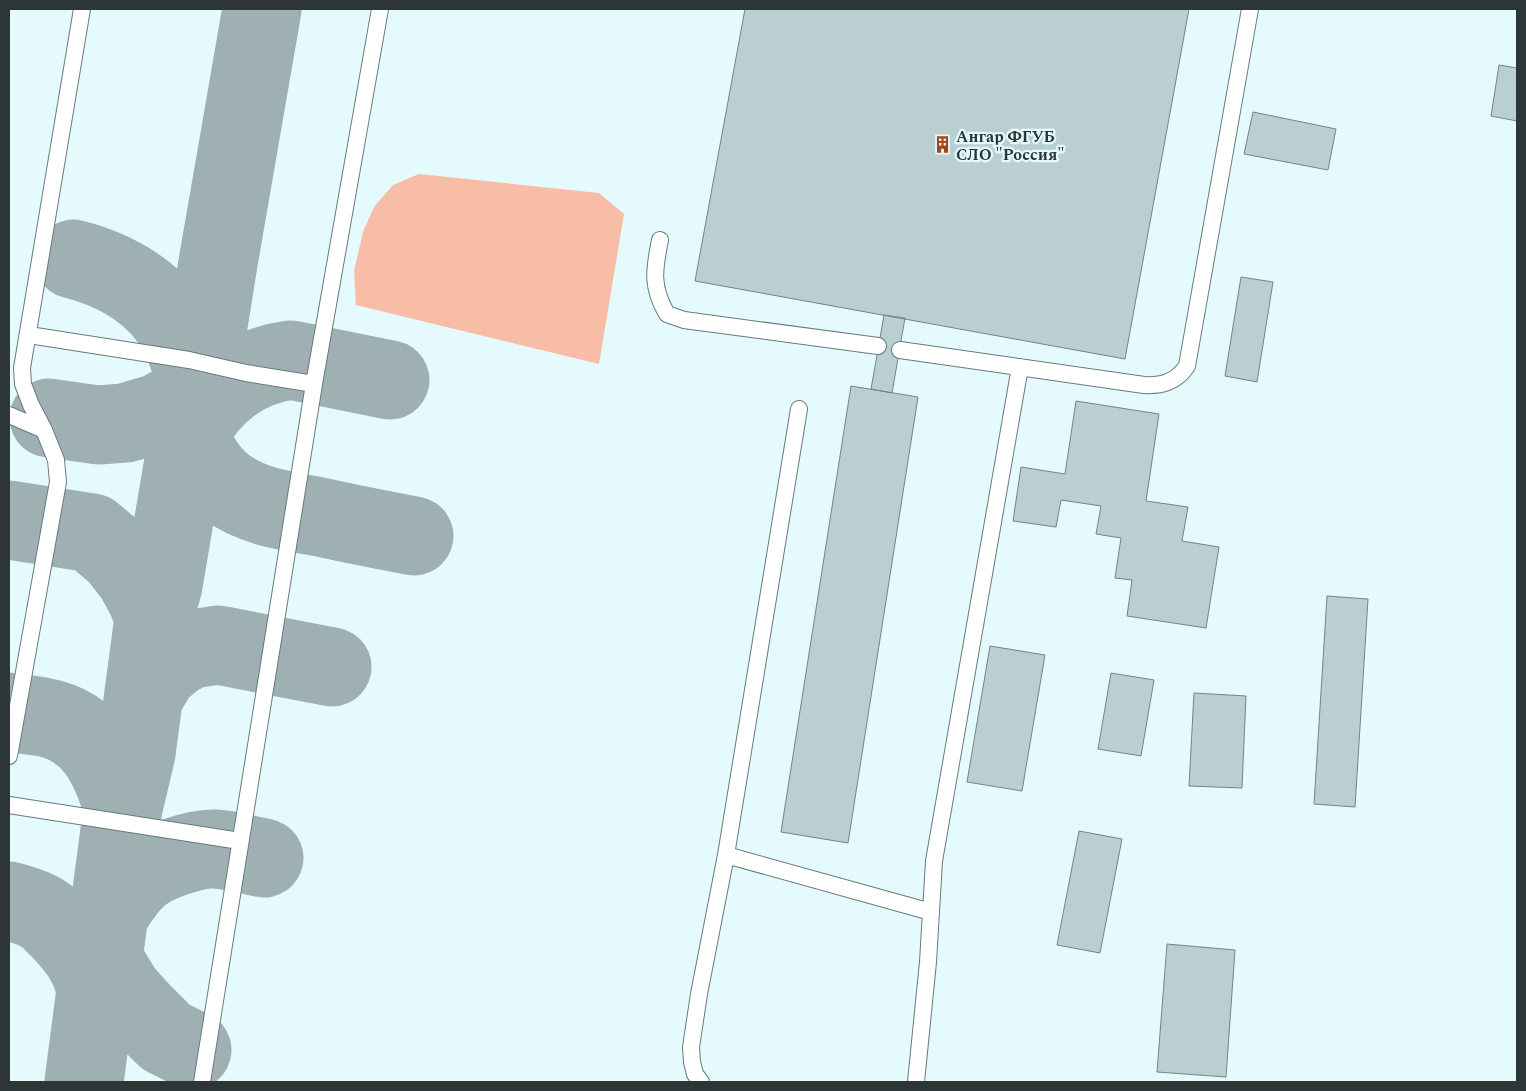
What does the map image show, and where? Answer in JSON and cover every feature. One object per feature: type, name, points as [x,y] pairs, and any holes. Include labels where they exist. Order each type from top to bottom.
[{"type":"lane","points":[[9,756],[58,482],[56,460],[44,430],[30,405],[23,384],[22,368],[82,9]]},
{"type":"lane","points":[[202,1082],[314,384],[380,9]]},
{"type":"lane","points":[[900,350],[1144,385],[1158,386],[1182,375],[1187,366],[1250,9]]},
{"type":"lane","points":[[660,240],[655,268],[658,298],[667,314],[684,320],[878,346]]},
{"type":"lane","points":[[29,335],[189,360],[246,373],[314,384]]},
{"type":"lane","points":[[916,1082],[928,962],[934,861],[1020,366]]},
{"type":"lane","points":[[701,1082],[695,1074],[691,1047],[699,994],[726,855],[799,409]]},
{"type":"lane","points":[[9,415],[44,430]]},
{"type":"lane","points":[[9,805],[240,842]]},
{"type":"lane","points":[[726,855],[931,912]]},
{"type":"shaded area","points":[[419,174],[599,193],[624,214],[599,364],[356,305],[354,271],[363,232],[374,207],[393,185]]},
{"type":"building","name":"Ангар ФГУБ СЛО \"Россия\"","points":[[745,9],[1189,9],[1125,359],[695,281]]},
{"type":"building","points":[[1499,65],[1517,68],[1517,121],[1491,116]]},
{"type":"building","points":[[1253,112],[1336,129],[1328,170],[1244,154]]},
{"type":"building","points":[[1241,277],[1273,282],[1257,382],[1225,376]]},
{"type":"building","points":[[884,315],[905,318],[892,393],[871,389]]},
{"type":"building","points":[[851,386],[918,397],[848,843],[781,832]]},
{"type":"building","points":[[1076,401],[1159,414],[1146,501],[1188,507],[1182,541],[1219,547],[1206,628],[1127,616],[1132,580],[1115,578],[1121,538],[1096,534],[1101,506],[1061,500],[1056,527],[1013,521],[1021,467],[1065,474]]},
{"type":"building","points":[[1327,596],[1368,599],[1355,807],[1314,804]]},
{"type":"building","points":[[990,646],[1045,655],[1022,791],[967,782]]},
{"type":"building","points":[[1111,673],[1154,680],[1141,756],[1098,749]]},
{"type":"building","points":[[1194,693],[1246,696],[1242,788],[1189,786]]},
{"type":"building","points":[[1079,831],[1122,839],[1100,953],[1057,945]]},
{"type":"building","points":[[1167,944],[1235,950],[1226,1077],[1157,1072]]},
{"type":"taxiway","points":[[84,1082],[123,808],[136,753],[154,618],[163,585],[262,9]]},
{"type":"taxiway","points":[[49,418],[98,425],[125,423],[159,413],[182,400],[197,384],[183,342],[161,308],[149,296],[121,277],[73,259]]},
{"type":"taxiway","points":[[390,380],[291,360],[274,363],[244,375],[219,394],[198,419],[189,434],[195,449],[213,476],[236,494],[247,499],[283,510],[414,536]]},
{"type":"taxiway","points":[[9,520],[92,533],[117,554],[135,577],[147,599],[154,618]]},
{"type":"taxiway","points":[[145,694],[159,671],[176,657],[192,649],[218,645],[332,667]]},
{"type":"taxiway","points":[[9,712],[43,717],[60,722],[86,738],[105,762],[123,808]]},
{"type":"taxiway","points":[[109,914],[135,879],[155,865],[176,857],[197,851],[215,849],[264,858]]},
{"type":"taxiway","points":[[9,901],[28,906],[41,913],[59,928],[72,942],[87,964],[96,990]]},
{"type":"taxiway","points":[[103,959],[123,992],[142,1013],[166,1037],[192,1050]]},
{"type":"place","name":"Ангар ФГУБ СЛО \"Россия\"","points":[[942,145]]}]
